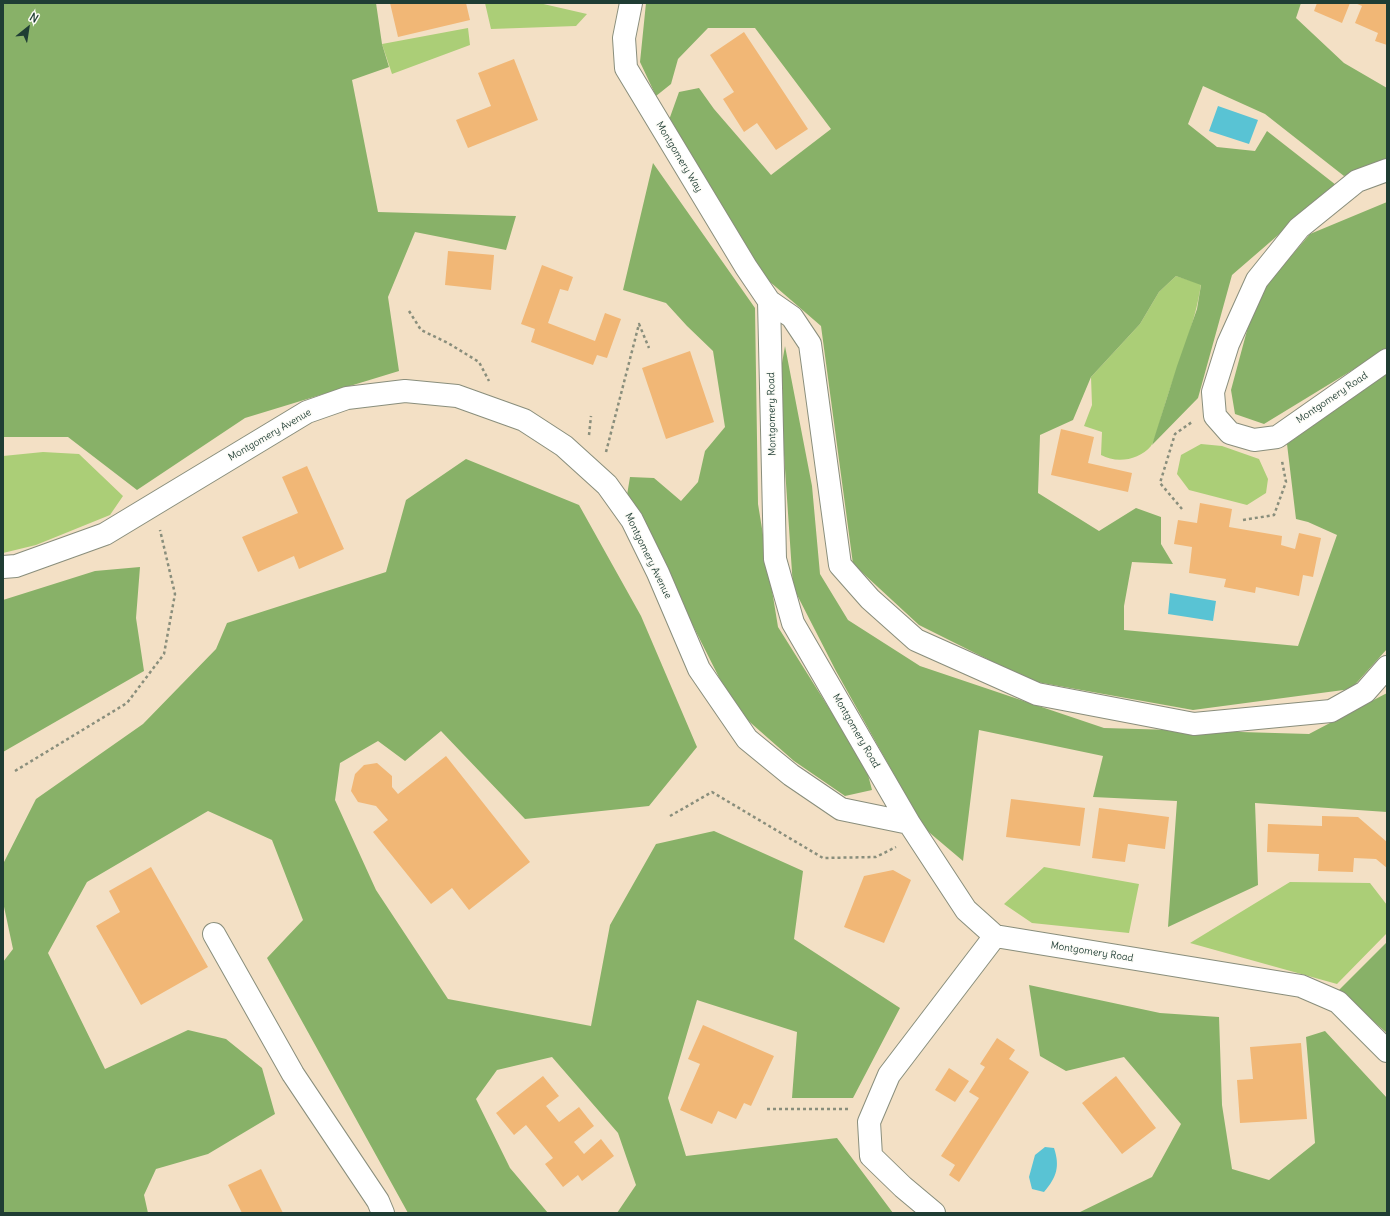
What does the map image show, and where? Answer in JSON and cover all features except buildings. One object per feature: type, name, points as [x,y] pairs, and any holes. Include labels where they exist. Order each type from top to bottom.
[{"type":"street","name":"Montgomery Way","points":[[631,3],[624,38],[626,68],[746,267],[769,301]]},
{"type":"street","points":[[1277,437],[1254,440],[1230,433],[1215,416],[1213,392],[1228,344],[1257,280],[1298,228],[1357,181],[1387,170]]},
{"type":"street","points":[[769,301],[792,317],[810,344],[840,565],[870,600],[916,640],[1037,694],[1194,724],[1331,711],[1365,692],[1387,667]]},
{"type":"street","name":"Montgomery Road","points":[[769,301],[775,559],[793,623],[914,829],[966,910],[995,936],[1302,986],[1338,1002],[1387,1051]]},
{"type":"street","name":"Montgomery Road","points":[[1277,437],[1387,360]]},
{"type":"street","name":"Montgomery Avenue","points":[[3,567],[16,566],[105,534],[306,412],[347,398],[405,391],[457,396],[524,420],[564,446],[607,485],[632,520],[658,573],[700,669],[747,739],[791,776],[841,809],[914,829]]},
{"type":"street","points":[[214,934],[294,1074],[384,1213]]},
{"type":"street","points":[[934,1213],[903,1187],[871,1156],[869,1122],[889,1074],[995,936]]},
{"type":"path","points":[[410,311],[421,330],[448,343],[479,362],[507,414]]},
{"type":"path","points":[[600,478],[640,324],[649,348]]},
{"type":"path","points":[[1182,509],[1160,483],[1175,434],[1214,407]]},
{"type":"path","points":[[1243,520],[1274,515],[1286,482],[1277,437]]},
{"type":"path","points":[[15,771],[127,703],[164,654],[175,594],[154,504]]},
{"type":"path","points":[[670,816],[712,792],[823,858],[876,857],[914,829]]},
{"type":"path","points":[[767,1109],[875,1109]]},
{"type":"green space","points":[[3,3],[376,3],[382,44],[389,67],[352,80],[378,212],[516,216],[506,250],[415,232],[388,297],[399,371],[245,418],[137,490],[68,437],[3,437]]},
{"type":"green space","points":[[485,3],[539,3],[587,14],[576,26],[491,29]]},
{"type":"green space","points":[[646,3],[1301,3],[1296,18],[1344,63],[1387,88],[1387,161],[1344,176],[1265,114],[1203,86],[1188,124],[1217,147],[1255,151],[1267,131],[1336,185],[1232,275],[1198,398],[1152,445],[1197,309],[1201,285],[1176,276],[1159,292],[1140,324],[1091,377],[1073,420],[1040,435],[1038,493],[1099,531],[1136,508],[1161,517],[1161,544],[1173,564],[1132,562],[1124,606],[1124,630],[1298,646],[1337,535],[1308,522],[1296,519],[1287,444],[1387,373],[1387,649],[1351,689],[1193,710],[1031,681],[919,625],[853,564],[821,326],[762,275],[669,120],[679,92],[699,88],[714,109],[771,175],[831,129],[755,28],[708,28],[678,59],[671,84],[656,96],[640,62]]},
{"type":"green space","points":[[468,28],[470,45],[392,74],[382,44]]},
{"type":"green space","points":[[653,163],[755,308],[758,504],[778,627],[866,767],[872,790],[845,796],[794,761],[735,709],[627,495],[630,477],[654,478],[681,501],[698,482],[705,451],[725,427],[713,351],[666,303],[623,290]]},
{"type":"green space","points":[[1387,202],[1387,349],[1264,424],[1235,414],[1231,390],[1256,297],[1310,234]]},
{"type":"green space","points":[[1176,276],[1201,284],[1190,331],[1155,438],[1151,446],[1140,455],[1121,460],[1107,458],[1101,455],[1102,432],[1084,426],[1092,405],[1091,377],[1140,324],[1159,292]]},
{"type":"green space","points":[[785,346],[812,486],[820,574],[848,620],[920,666],[1104,728],[1309,734],[1387,693],[1387,812],[1255,803],[1258,885],[1168,927],[1177,801],[1093,797],[1103,756],[979,730],[963,861],[924,828],[836,671],[793,587],[779,380]]},
{"type":"green space","points":[[1201,444],[1222,446],[1259,459],[1268,479],[1266,493],[1247,505],[1189,490],[1177,474],[1181,455]]},
{"type":"green space","points":[[43,452],[79,454],[123,496],[110,515],[36,545],[3,553],[3,456]]},
{"type":"green space","points":[[466,459],[579,505],[641,616],[697,747],[649,806],[525,819],[441,731],[405,761],[378,741],[340,763],[335,800],[376,890],[448,999],[591,1026],[610,925],[656,844],[714,831],[803,871],[794,939],[900,1008],[853,1098],[792,1098],[797,1032],[697,1000],[668,1098],[686,1156],[837,1138],[893,1213],[617,1213],[636,1185],[618,1133],[552,1057],[497,1070],[476,1099],[510,1168],[548,1213],[408,1213],[267,958],[303,920],[272,840],[208,811],[87,882],[48,953],[105,1069],[188,1030],[226,1039],[262,1068],[275,1114],[208,1154],[156,1169],[144,1195],[148,1213],[3,1213],[3,962],[13,949],[3,902],[3,864],[36,799],[143,724],[216,649],[227,623],[386,572],[406,500]]},
{"type":"green space","points":[[140,567],[136,618],[144,671],[3,752],[3,600],[95,571]]},
{"type":"green space","points":[[1044,867],[1139,884],[1129,933],[1032,923],[1004,904]]},
{"type":"green space","points":[[1290,882],[1370,883],[1387,905],[1387,933],[1337,984],[1190,943]]},
{"type":"green space","points":[[1387,942],[1387,1033],[1338,991]]},
{"type":"green space","points":[[1029,985],[1160,1013],[1219,1017],[1222,1105],[1232,1169],[1269,1180],[1315,1143],[1306,1037],[1325,1031],[1387,1098],[1387,1213],[1078,1213],[1152,1177],[1181,1124],[1124,1057],[1066,1071],[1040,1056]]},
{"type":"water","points":[[1218,106],[1258,120],[1249,144],[1209,131]]},
{"type":"water","points":[[1170,593],[1216,601],[1213,621],[1168,614]]},
{"type":"water","points":[[1045,1147],[1054,1148],[1057,1166],[1052,1181],[1044,1192],[1032,1189],[1029,1177],[1035,1155]]}]
